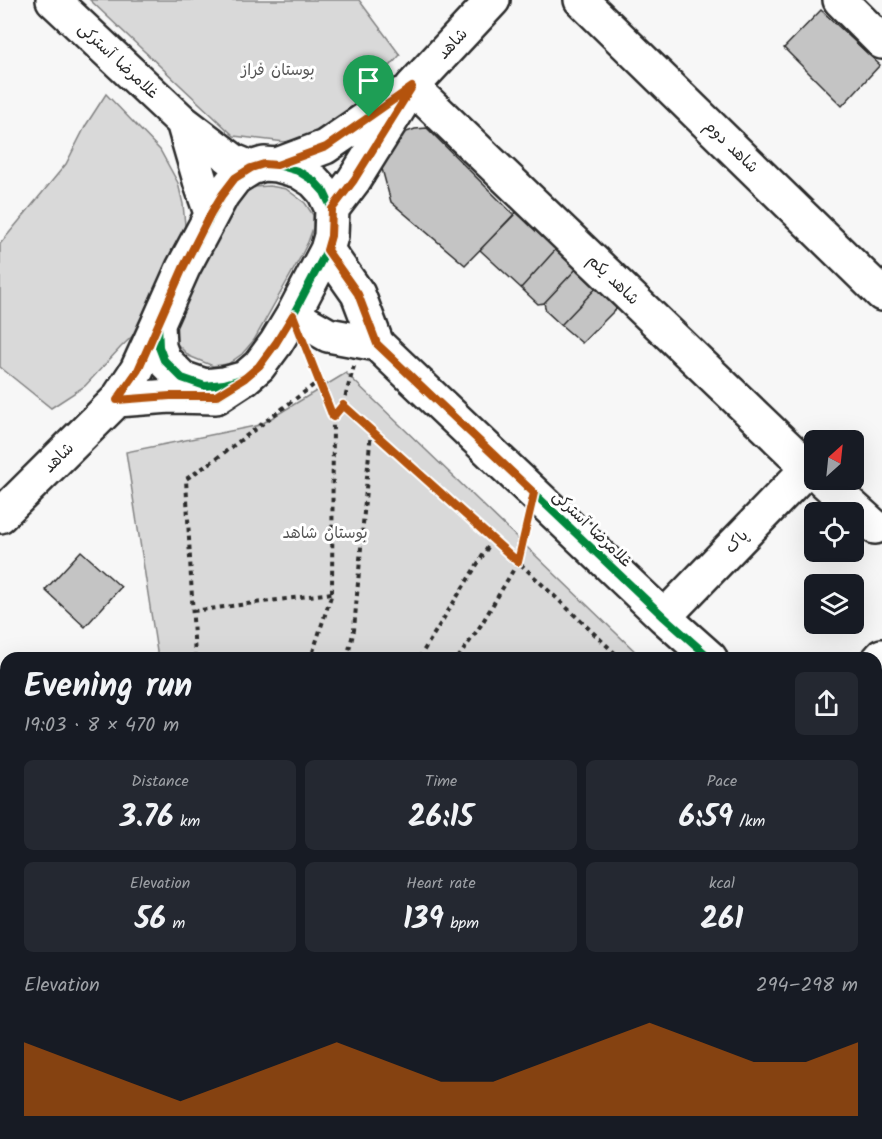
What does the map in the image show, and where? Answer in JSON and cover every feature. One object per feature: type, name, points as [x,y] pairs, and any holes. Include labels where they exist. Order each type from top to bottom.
[{"type":"street","name":"غلامرضا آسترکی","points":[[53,0],[183,122],[234,161],[298,171],[314,181],[324,192],[332,209]]},
{"type":"street","name":"شاهد","points":[[332,209],[354,180],[412,87],[493,0]]},
{"type":"street","name":"شاهد دوم","points":[[580,0],[882,294]]},
{"type":"street","points":[[840,0],[882,42]]},
{"type":"street","name":"شاهد","points":[[0,516],[117,400],[138,370],[183,268],[211,213],[235,178],[264,166],[326,147],[412,87]]},
{"type":"street","name":"شاهد یکم","points":[[412,87],[804,462]]},
{"type":"street","points":[[183,122],[211,213]]},
{"type":"street","points":[[117,400],[170,396],[216,396],[245,378],[259,366],[293,315],[327,250],[331,236],[332,209]]},
{"type":"street","points":[[293,315],[328,335],[369,343],[358,294],[327,250]]},
{"type":"street","points":[[158,324],[159,347],[164,360],[182,378],[205,386],[245,378]]},
{"type":"street","name":"غلامرضا آسترکی","points":[[369,343],[534,493],[703,652]]},
{"type":"street","name":"پاک","points":[[664,617],[804,483]]},
{"type":"street","name":"شاهد یکم","points":[[834,490],[875,527]]},
{"type":"path","points":[[293,315],[333,417],[332,593],[313,652]]},
{"type":"path","points":[[333,417],[343,405],[369,343]]},
{"type":"path","points":[[195,652],[186,479],[319,381]]},
{"type":"path","points":[[343,405],[494,539],[614,652]]},
{"type":"path","points":[[348,652],[354,630],[371,429]]},
{"type":"path","points":[[462,652],[518,562],[534,493]]},
{"type":"path","points":[[424,652],[494,539]]},
{"type":"path","points":[[193,611],[332,593]]},
{"type":"green space","name":"بوستان فراز","points":[[90,0],[359,0],[400,55],[331,132],[285,142],[234,136]]},
{"type":"green space","points":[[106,94],[160,150],[178,183],[185,225],[184,248],[144,325],[85,386],[51,408],[0,367],[0,244],[66,164],[86,125]]},
{"type":"green space","points":[[270,186],[286,189],[305,203],[313,215],[313,228],[300,258],[254,340],[242,354],[228,364],[213,366],[189,356],[173,340],[173,320],[236,200],[253,187]]},
{"type":"green space","name":"بوستان شاهد","points":[[346,373],[636,652],[157,652],[126,452],[260,425]]},
{"type":"building","points":[[821,10],[880,65],[842,106],[784,48]]},
{"type":"building","points":[[427,128],[514,215],[465,265],[391,202],[378,154],[399,130],[404,133]]},
{"type":"building","points":[[516,212],[557,248],[521,288],[480,250]]},
{"type":"building","points":[[557,248],[578,267],[544,303],[538,304],[521,288]]},
{"type":"building","points":[[578,267],[599,285],[561,325],[546,311],[544,303]]},
{"type":"building","points":[[599,285],[620,305],[582,343],[561,325]]},
{"type":"building","points":[[81,551],[121,587],[85,627],[45,590]]},
{"type":"cycle path","points":[[117,400],[170,396],[216,397],[245,378],[259,366],[276,343],[327,250],[331,236],[332,209],[324,192],[314,181],[298,171],[277,165],[264,164],[251,168],[235,178],[222,195],[183,268],[158,324],[159,347],[164,360],[182,378],[205,386],[245,378]]},
{"type":"cycle path","points":[[327,250],[358,294],[377,344],[703,652]]},
{"type":"route","points":[[412,87],[354,180],[332,209],[331,236],[327,250],[358,294],[377,344],[534,493],[518,562],[343,405],[333,417],[293,315],[259,366],[245,378],[216,396],[170,396],[117,400],[138,370],[183,268],[211,213],[235,178],[251,168],[264,164],[277,165],[326,147],[369,117],[412,87]]}]
